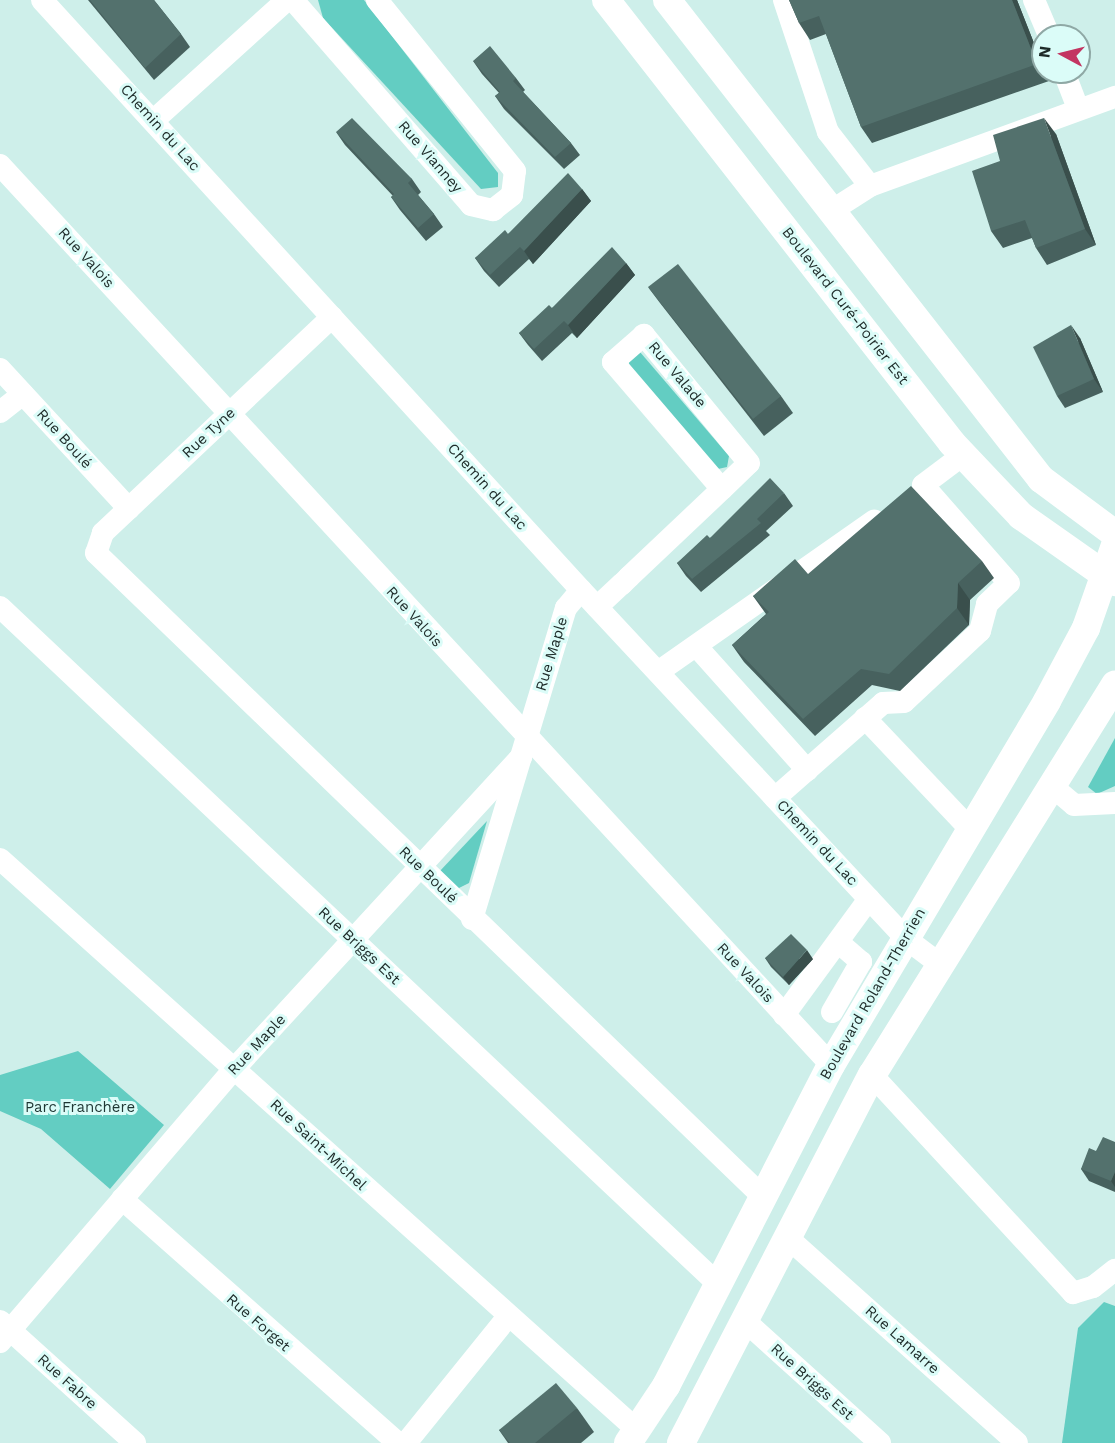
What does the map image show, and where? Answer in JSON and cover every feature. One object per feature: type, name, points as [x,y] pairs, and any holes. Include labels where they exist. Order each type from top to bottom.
[{"type":"main road","name":"Boulevard Curé-Poirier Est","points":[[606,0],[963,455],[1021,516],[1111,580]]},
{"type":"main road","points":[[667,0],[1041,479],[1065,502],[1115,534]]},
{"type":"main road","name":"Boulevard Roland-Therrien","points":[[633,1436],[718,1285],[831,1065],[843,1020],[871,972],[905,938],[1047,701],[1111,580],[1115,545]]},
{"type":"main road","points":[[681,1443],[872,1076],[940,965],[974,904],[1054,788],[1115,684]]},
{"type":"street","name":"Chemin du Lac","points":[[42,0],[581,590],[905,938],[940,965]]},
{"type":"street","points":[[154,120],[287,0]]},
{"type":"street","name":"Rue Vianney","points":[[293,0],[471,204],[493,210],[512,195],[515,171],[377,0]]},
{"type":"street","points":[[784,0],[828,132],[870,186]]},
{"type":"street","points":[[1034,0],[1044,24]]},
{"type":"street","points":[[1069,84],[1078,109]]},
{"type":"street","points":[[831,211],[870,186],[1115,97]]},
{"type":"street","name":"Rue Valois","points":[[0,165],[229,415],[524,749],[831,1065]]},
{"type":"street","name":"Rue Tyne","points":[[96,553],[98,539],[332,317]]},
{"type":"street","name":"Rue Valade","points":[[597,607],[722,489],[749,463],[644,335],[613,362],[722,489]]},
{"type":"street","name":"Rue Boulé","points":[[0,369],[129,509]]},
{"type":"street","points":[[0,412],[23,394]]},
{"type":"street","points":[[658,672],[698,648],[963,455]]},
{"type":"street","points":[[775,798],[882,703],[904,702],[911,696],[980,631],[987,604],[1009,583],[907,497]]},
{"type":"street","name":"Rue Boulé","points":[[96,553],[472,919],[762,1196]]},
{"type":"street","name":"Rue Maple","points":[[472,919],[566,608],[581,590]]},
{"type":"street","name":"Rue Briggs Est","points":[[0,608],[718,1285]]},
{"type":"street","points":[[698,648],[807,770]]},
{"type":"street","points":[[865,718],[970,829]]},
{"type":"street","name":"Rue Maple","points":[[3,1331],[122,1199],[235,1068],[421,869],[524,749]]},
{"type":"street","points":[[1054,788],[1074,805],[1115,803]]},
{"type":"street","name":"Rue Saint-Michel","points":[[0,859],[235,1068],[633,1436]]},
{"type":"street","points":[[784,1015],[869,899]]},
{"type":"street","points":[[838,942],[871,972]]},
{"type":"street","points":[[802,991],[843,1020]]},
{"type":"street","points":[[872,1076],[1072,1293],[1093,1287],[1115,1270]]},
{"type":"street","name":"Rue Forget","points":[[122,1199],[398,1443]]},
{"type":"street","name":"Rue Lamarre","points":[[788,1238],[1017,1443]]},
{"type":"street","points":[[406,1443],[507,1318]]},
{"type":"street","name":"Rue Briggs Est","points":[[745,1321],[880,1443]]},
{"type":"street","name":"Rue Fabre","points":[[3,1331],[135,1443]]},
{"type":"green space","points":[[318,0],[364,0],[498,173],[498,187],[481,189],[323,18]]},
{"type":"green space","points":[[640,352],[729,456],[727,467],[718,469],[629,374],[629,359]]},
{"type":"green space","points":[[1115,738],[1115,786],[1097,794],[1088,787]]},
{"type":"green space","points":[[487,821],[469,883],[457,889],[439,872]]},
{"type":"green space","name":"Parc Franchère","points":[[78,1051],[164,1125],[110,1189],[41,1129],[0,1111],[0,1075]]},
{"type":"green space","points":[[1104,1302],[1115,1306],[1115,1443],[1062,1443],[1078,1328]]},
{"type":"building","points":[[90,0],[154,0],[181,34],[145,68]]},
{"type":"building","points":[[789,0],[1012,0],[1031,49],[1031,66],[861,127],[819,16],[799,23]]},
{"type":"building","points":[[490,46],[516,78],[513,81],[571,143],[555,157],[495,96],[500,92],[473,61]]},
{"type":"building","points":[[352,118],[412,179],[408,183],[434,214],[418,228],[391,197],[394,194],[336,132]]},
{"type":"building","points":[[1044,118],[1085,229],[1036,248],[1025,220],[991,231],[972,171],[1000,161],[993,135]]},
{"type":"building","points":[[568,173],[582,189],[524,251],[520,247],[490,275],[475,258],[505,230],[508,234]]},
{"type":"building","points":[[612,247],[626,263],[568,325],[564,321],[534,349],[519,333],[549,305],[552,308]]},
{"type":"building","points":[[678,264],[781,396],[753,419],[648,287]]},
{"type":"building","points":[[1071,325],[1094,379],[1057,396],[1033,347]]},
{"type":"building","points":[[770,478],[784,493],[757,519],[761,523],[692,579],[677,563],[707,535],[710,538]]},
{"type":"building","points":[[911,486],[982,561],[958,583],[957,608],[889,674],[861,669],[803,719],[732,645],[769,612],[753,596],[795,559],[808,574]]},
{"type":"building","points":[[791,934],[807,950],[783,977],[765,958]]},
{"type":"building","points":[[1103,1137],[1115,1142],[1115,1172],[1111,1181],[1081,1169],[1089,1148],[1096,1151]]},
{"type":"building","points":[[556,1383],[577,1408],[535,1443],[510,1443],[499,1430]]}]
